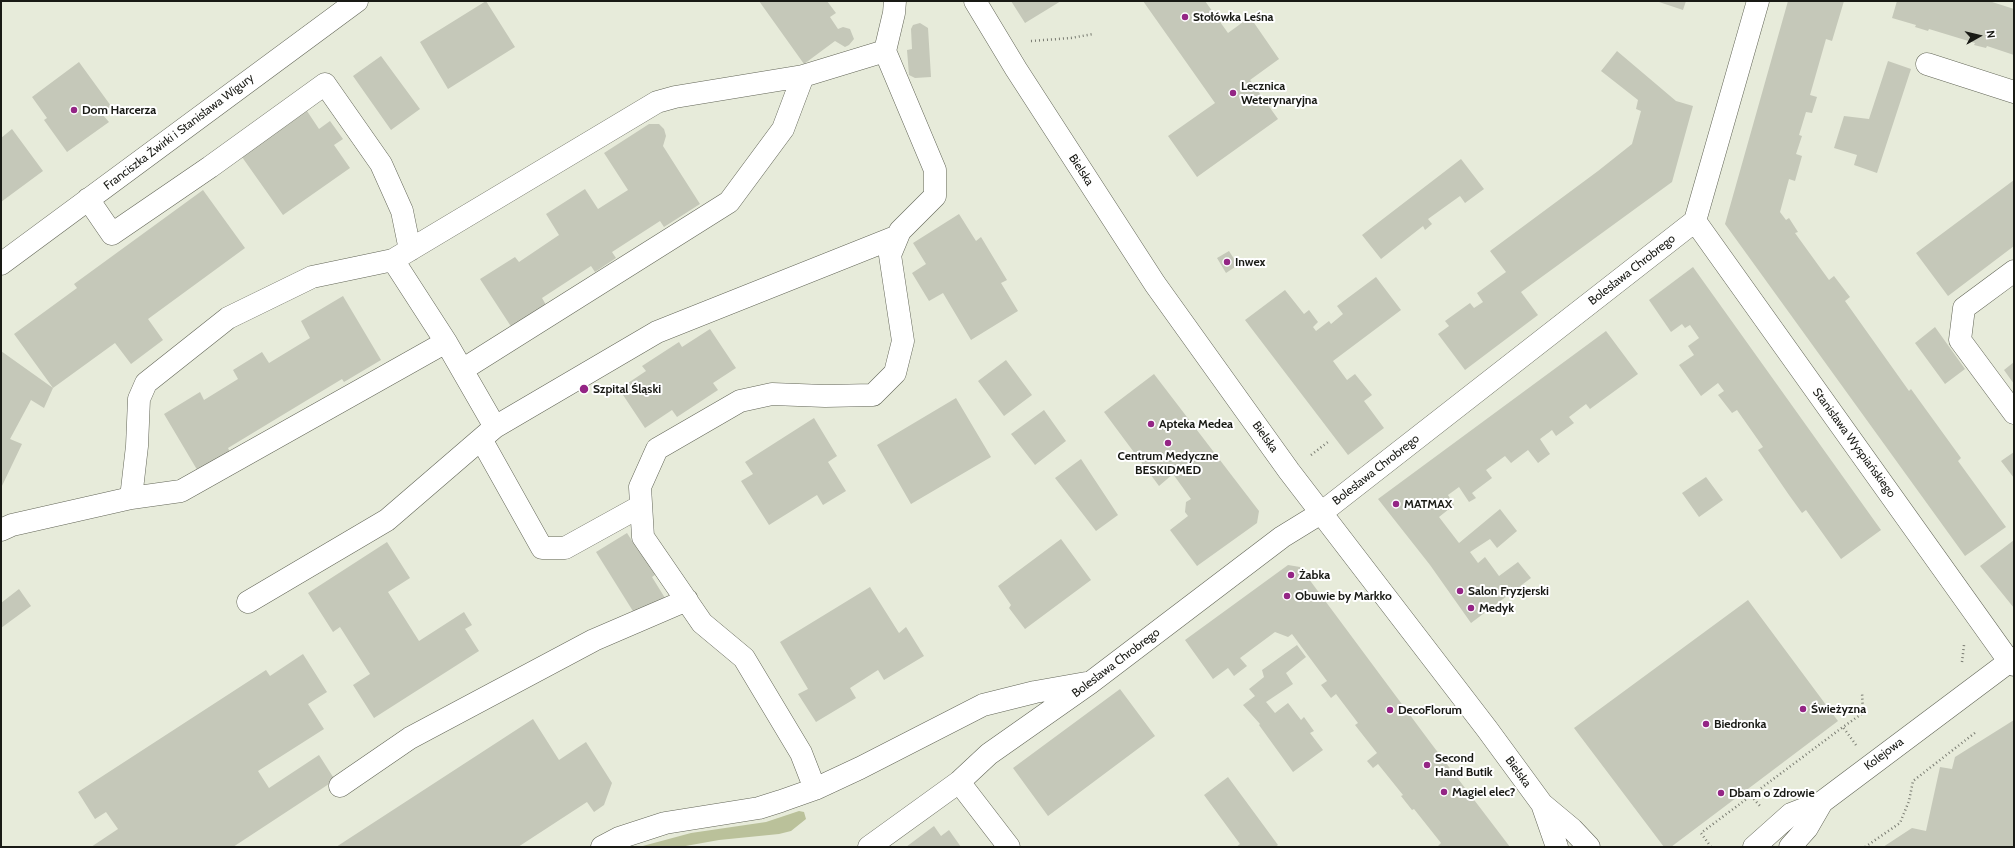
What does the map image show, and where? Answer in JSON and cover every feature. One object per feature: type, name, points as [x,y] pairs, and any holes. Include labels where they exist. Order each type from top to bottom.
[{"type":"street","name":"Franciszka Żwirki i Stanisława Wigury","points":[[1,264],[356,1]]},
{"type":"street","points":[[815,789],[801,752],[744,658],[702,623],[644,537],[640,487],[657,449],[740,401],[772,394],[825,396],[872,395],[895,373],[903,341],[890,255],[900,231],[935,196],[935,170],[885,51],[894,13],[894,1]]},
{"type":"street","name":"Bielska","points":[[975,1],[1016,69],[1155,284],[1321,513],[1483,723],[1542,804],[1572,829],[1589,847]]},
{"type":"street","points":[[1694,221],[1758,1]]},
{"type":"street","points":[[131,498],[137,446],[139,399],[146,383],[228,318],[312,277],[401,255],[657,102],[675,97],[803,76],[885,51]]},
{"type":"street","points":[[1927,64],[2014,92]]},
{"type":"street","points":[[462,370],[729,202],[783,129],[803,76]]},
{"type":"street","points":[[88,199],[112,234],[210,167],[325,84],[381,164],[402,211],[401,255],[462,370],[488,433],[542,548],[565,548],[641,506]]},
{"type":"street","name":"Bolesława Chrobrego","points":[[869,847],[960,782],[989,754],[1090,683],[1282,538],[1321,513],[1694,221]]},
{"type":"street","name":"Stanisława Wyspiańskiego","points":[[1694,221],[2012,661]]},
{"type":"street","points":[[248,602],[388,520],[488,433],[657,332],[898,236]]},
{"type":"street","points":[[2014,271],[1964,308],[1960,340],[2014,413]]},
{"type":"street","points":[[1,530],[12,525],[131,498],[181,491],[446,342]]},
{"type":"street","points":[[340,786],[410,738],[594,640],[687,600]]},
{"type":"street","name":"Kolejowa","points":[[1754,847],[1791,814],[1822,802],[2012,661]]},
{"type":"street","points":[[602,847],[638,831],[665,823],[759,808],[815,789],[860,768],[983,705],[1035,692],[1090,683]]},
{"type":"street","points":[[960,782],[1008,847]]},
{"type":"street","points":[[1790,847],[1807,828],[1822,802]]},
{"type":"street","points":[[1542,804],[1557,847]]},
{"type":"path","points":[[1030,41],[1072,38],[1093,34]]},
{"type":"path","points":[[1308,457],[1328,442]]},
{"type":"path","points":[[1958,668],[1962,661],[1964,645],[1962,639]]},
{"type":"path","points":[[1711,847],[1701,833],[1863,713],[1862,692]]},
{"type":"path","points":[[1843,727],[1858,746],[1852,751]]},
{"type":"path","points":[[1865,847],[1900,823],[1909,801],[1913,781],[1976,732]]},
{"type":"green space","points":[[799,811],[804,812],[806,819],[791,831],[779,834],[719,840],[680,847],[639,847],[691,833],[766,822]]},
{"type":"building","points":[[486,1],[515,47],[448,89],[420,42]]},
{"type":"building","points":[[759,1],[827,1],[836,13],[830,17],[838,29],[843,27],[850,29],[854,39],[845,47],[835,41],[804,64]]},
{"type":"building","points":[[1011,1],[1061,1],[1025,23]]},
{"type":"building","name":"Lecznica Weterynaryjna","points":[[1143,1],[1205,1],[1228,33],[1250,17],[1279,59],[1250,80],[1278,119],[1197,177],[1168,136],[1215,103]]},
{"type":"building","points":[[1656,1],[1686,1],[1683,10]]},
{"type":"building","points":[[1788,1],[1844,1],[1832,41],[1826,39],[1810,95],[1817,97],[1812,113],[1806,112],[1799,135],[1802,136],[1796,154],[1802,156],[1795,181],[1789,179],[1780,212],[1786,220],[1789,218],[1798,232],[1795,233],[1829,280],[1834,276],[1850,297],[1845,301],[1909,391],[1911,389],[1961,458],[1958,461],[2006,527],[1965,556],[1725,224]]},
{"type":"building","points":[[1897,1],[1989,1],[2014,9],[2014,55],[1987,46],[1986,48],[1974,45],[1975,43],[1929,29],[1928,31],[1915,27],[1916,25],[1892,18]]},
{"type":"building","points":[[920,23],[928,28],[931,77],[915,78],[909,75],[907,50],[912,49],[911,29],[913,25]]},
{"type":"building","points":[[1617,51],[1676,101],[1693,106],[1672,182],[1521,292],[1538,315],[1465,370],[1438,334],[1449,326],[1445,321],[1470,303],[1474,308],[1483,302],[1477,293],[1506,272],[1490,251],[1632,144],[1641,111],[1636,109],[1638,100],[1601,71]]},
{"type":"building","points":[[381,56],[420,109],[391,130],[353,76]]},
{"type":"building","points":[[1888,61],[1911,69],[1877,173],[1854,165],[1857,155],[1834,148],[1844,116],[1869,119]]},
{"type":"building","name":"Dom Harcerza","points":[[79,62],[111,106],[102,114],[109,122],[67,152],[44,120],[47,118],[32,97]]},
{"type":"building","points":[[307,111],[319,129],[330,121],[343,139],[334,145],[350,168],[283,215],[242,157]]},
{"type":"building","points":[[649,124],[659,124],[664,129],[666,136],[663,146],[700,204],[664,227],[660,221],[612,252],[616,258],[595,272],[591,266],[542,298],[546,305],[512,328],[480,279],[515,257],[519,262],[559,235],[546,214],[585,189],[598,209],[628,190],[604,153]]},
{"type":"building","points":[[12,129],[43,171],[1,202],[1,138]]},
{"type":"building","points":[[1461,159],[1484,189],[1465,203],[1460,196],[1428,219],[1432,224],[1425,230],[1423,226],[1381,259],[1362,235]]},
{"type":"building","points":[[2014,180],[2014,246],[1948,296],[1916,253]]},
{"type":"building","points":[[203,190],[245,248],[148,319],[163,340],[131,364],[115,343],[53,388],[14,334],[77,288],[74,284]]},
{"type":"building","points":[[959,214],[976,241],[981,237],[1007,280],[1001,283],[1018,311],[971,340],[943,293],[929,301],[912,273],[926,264],[913,243]]},
{"type":"building","name":"Inwex","points":[[1229,251],[1238,265],[1226,273],[1217,258]]},
{"type":"building","points":[[1693,267],[1881,530],[1841,559],[1806,510],[1802,513],[1789,495],[1758,450],[1763,447],[1737,410],[1732,413],[1718,395],[1724,391],[1718,383],[1701,396],[1679,365],[1694,355],[1688,346],[1699,338],[1690,325],[1685,328],[1682,324],[1671,332],[1649,300]]},
{"type":"building","points":[[1376,277],[1401,310],[1333,361],[1347,380],[1355,374],[1372,395],[1364,401],[1384,428],[1348,455],[1245,320],[1285,290],[1304,314],[1309,310],[1318,322],[1313,327],[1316,331],[1329,321],[1331,324],[1343,314],[1337,306]]},
{"type":"building","points":[[343,296],[381,360],[344,382],[342,379],[228,448],[231,454],[199,473],[164,414],[200,392],[204,400],[238,379],[233,370],[262,352],[269,363],[310,338],[301,321]]},
{"type":"building","points":[[1935,327],[1965,369],[1945,384],[1915,343]]},
{"type":"building","points":[[710,329],[736,368],[713,383],[718,390],[677,417],[672,410],[645,428],[619,389],[646,371],[642,366],[679,342],[682,347]]},
{"type":"building","points":[[1606,331],[1638,374],[1590,409],[1586,404],[1569,417],[1574,423],[1556,436],[1552,430],[1540,439],[1550,454],[1538,463],[1528,450],[1511,463],[1505,456],[1486,470],[1492,478],[1472,493],[1476,498],[1469,502],[1459,487],[1448,495],[1454,505],[1439,517],[1459,543],[1500,509],[1517,531],[1497,548],[1490,539],[1470,552],[1478,563],[1485,557],[1499,576],[1518,562],[1531,578],[1471,623],[1430,565],[1378,499]]},
{"type":"building","points":[[1,351],[53,388],[44,408],[31,400],[10,439],[22,444],[1,488]]},
{"type":"building","points":[[1006,360],[1032,395],[1004,416],[978,381]]},
{"type":"building","points":[[2014,362],[2014,384],[2004,370]]},
{"type":"building","points":[[1154,374],[1259,511],[1257,523],[1197,566],[1170,530],[1188,516],[1185,512],[1186,502],[1191,499],[1173,474],[1159,486],[1104,412]]},
{"type":"building","points":[[956,398],[991,457],[911,504],[877,445]]},
{"type":"building","points":[[1044,410],[1066,441],[1035,465],[1011,434]]},
{"type":"building","points":[[814,418],[837,456],[828,462],[846,491],[823,505],[817,495],[769,525],[741,481],[753,474],[745,462]]},
{"type":"building","points":[[2014,452],[2014,478],[2001,461]]},
{"type":"building","points":[[1081,459],[1118,515],[1096,531],[1055,478]]},
{"type":"building","points":[[1706,477],[1723,500],[1699,517],[1682,493]]},
{"type":"building","points":[[627,533],[638,550],[643,547],[659,572],[652,577],[665,598],[636,616],[596,552]]},
{"type":"building","points":[[1061,539],[1091,580],[1025,629],[1009,608],[1011,605],[998,586]]},
{"type":"building","points":[[2014,540],[2014,608],[1980,566]]},
{"type":"building","points":[[387,542],[410,578],[388,592],[419,641],[464,612],[472,625],[465,629],[479,651],[374,718],[353,685],[370,674],[340,627],[333,632],[308,593]]},
{"type":"building","points":[[1288,565],[1300,567],[1510,847],[1439,847],[1438,846],[1441,843],[1414,809],[1412,810],[1401,796],[1403,795],[1378,764],[1373,768],[1367,761],[1377,753],[1355,725],[1358,723],[1336,694],[1331,698],[1321,685],[1327,681],[1292,634],[1288,637],[1275,632],[1240,658],[1247,666],[1234,676],[1228,668],[1213,679],[1185,640]]},
{"type":"building","points":[[870,587],[899,633],[906,627],[924,656],[884,680],[878,670],[850,688],[856,698],[816,722],[798,694],[808,689],[780,642]]},
{"type":"building","points":[[19,589],[31,606],[1,628],[1,603]]},
{"type":"building","name":"Biedronka","points":[[1748,600],[1838,721],[1671,847],[1664,847],[1574,728]]},
{"type":"building","points":[[1297,645],[1306,657],[1286,673],[1293,684],[1266,702],[1275,713],[1288,703],[1301,720],[1304,717],[1314,731],[1310,733],[1323,750],[1293,772],[1259,725],[1260,724],[1243,705],[1255,696],[1249,689],[1264,677],[1262,670]]},
{"type":"building","points":[[303,654],[327,692],[308,704],[324,729],[258,771],[269,788],[319,755],[335,780],[233,847],[91,847],[118,829],[106,812],[95,819],[78,792],[266,670],[270,676]]},
{"type":"building","points":[[1120,689],[1155,736],[1048,816],[1013,768]]},
{"type":"building","points":[[533,719],[559,760],[586,742],[612,783],[604,805],[594,812],[587,802],[518,847],[336,847]]},
{"type":"building","points":[[2014,720],[2014,847],[1883,847],[1912,828],[1926,831],[1940,767],[1952,769],[1955,757]]},
{"type":"building","points":[[1228,777],[1278,845],[1275,847],[1236,847],[1240,844],[1204,795]]},
{"type":"building","points":[[934,826],[941,836],[949,830],[961,847],[906,847]]},
{"type":"place","name":"Stołówka Leśna","points":[[1185,17]]},
{"type":"place","name":"Lecznica Weterynaryjna","points":[[1233,93]]},
{"type":"place","name":"Dom Harcerza","points":[[74,110]]},
{"type":"place","name":"Inwex","points":[[1227,262]]},
{"type":"place","name":"Szpital Śląski","points":[[584,389]]},
{"type":"place","name":"Apteka Medea","points":[[1151,424]]},
{"type":"place","name":"Centrum Medyczne BESKIDMED","points":[[1168,443]]},
{"type":"place","name":"MATMAX","points":[[1396,504]]},
{"type":"place","name":"Żabka","points":[[1291,575]]},
{"type":"place","name":"Salon Fryzjerski","points":[[1460,591]]},
{"type":"place","name":"Obuwie by Markko","points":[[1287,596]]},
{"type":"place","name":"Medyk","points":[[1471,608]]},
{"type":"place","name":"Świeżyzna","points":[[1803,709]]},
{"type":"place","name":"DecoFlorum","points":[[1390,710]]},
{"type":"place","name":"Biedronka","points":[[1706,724]]},
{"type":"place","name":"Second Hand Butik","points":[[1427,765]]},
{"type":"place","name":"Magiel elec?","points":[[1444,792]]},
{"type":"place","name":"Dbam o Zdrowie","points":[[1721,793]]}]
